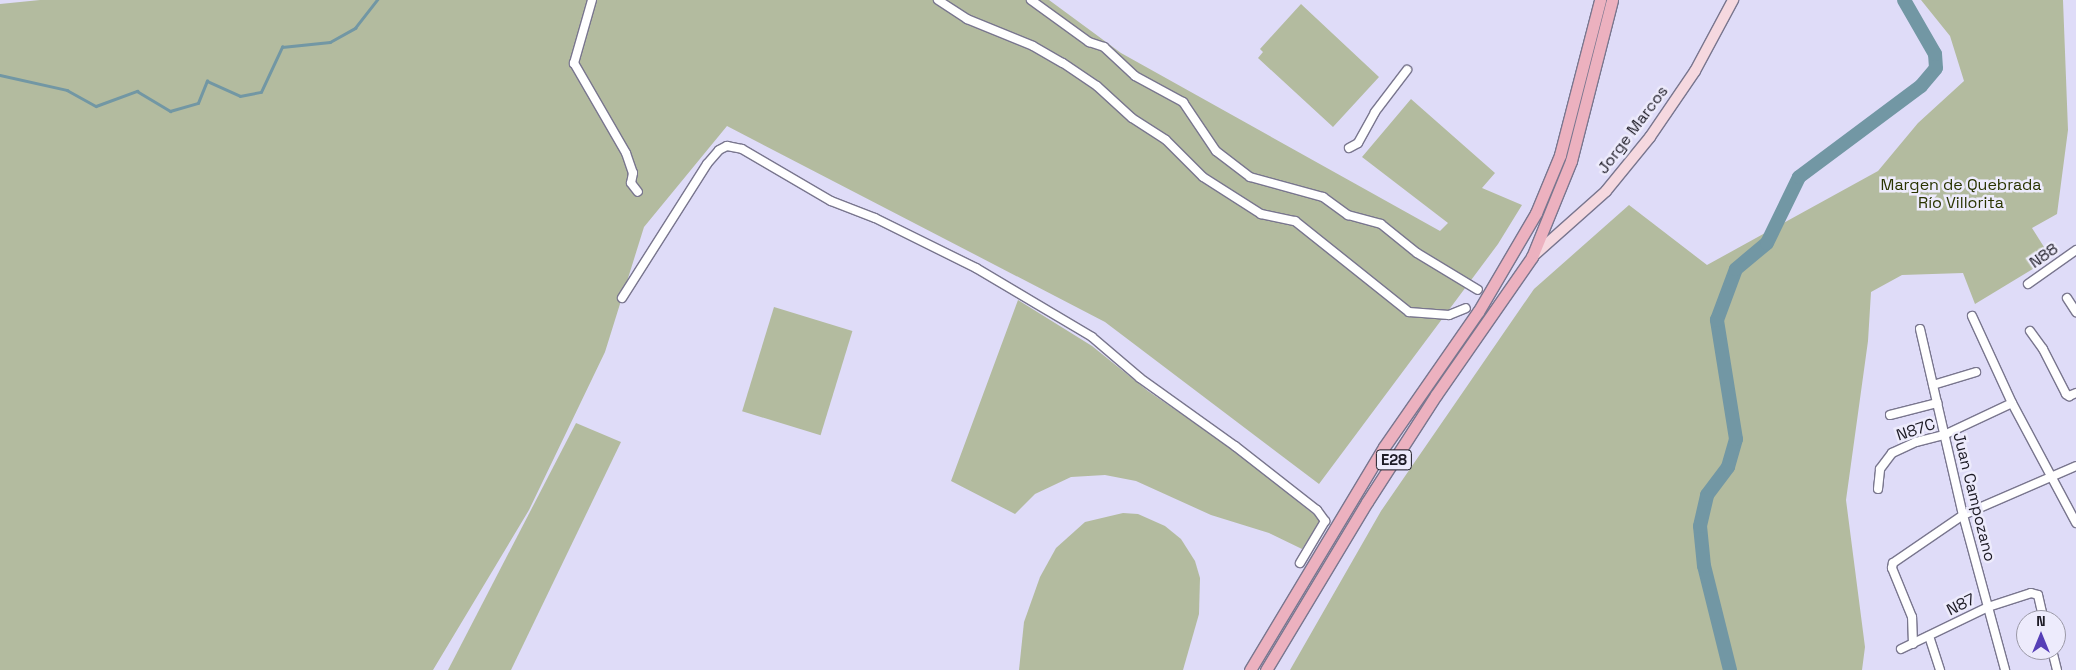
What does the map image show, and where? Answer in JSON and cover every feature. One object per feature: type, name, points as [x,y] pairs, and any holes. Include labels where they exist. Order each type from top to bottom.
[{"type":"main road","name":"E28","points":[[1250,670],[1384,447],[1478,312],[1532,220],[1560,155],[1600,0]]},
{"type":"main road","name":"E28","points":[[1266,670],[1394,461],[1532,257],[1571,161],[1612,0]]},
{"type":"main road","name":"Jorge Marcos","points":[[1532,257],[1606,191],[1650,137],[1696,71],[1733,0]]},
{"type":"street","points":[[592,0],[574,63],[598,108],[613,126],[631,165],[631,183],[638,192]]},
{"type":"street","points":[[938,0],[967,19],[1033,46],[1063,63],[1097,86],[1132,118],[1166,140],[1202,177],[1261,214],[1295,221],[1408,312],[1449,315],[1466,308]]},
{"type":"street","points":[[1031,0],[1089,42],[1104,47],[1135,76],[1183,102],[1216,151],[1250,177],[1323,197],[1348,215],[1381,224],[1417,253],[1478,290]]},
{"type":"street","points":[[1349,148],[1358,143],[1374,112],[1407,70]]},
{"type":"street","points":[[622,298],[707,164],[719,150],[727,146],[742,149],[831,200],[875,218],[976,268],[1092,337],[1140,378],[1235,446],[1317,510],[1325,521],[1300,563]]},
{"type":"street","name":"N88","points":[[2028,284],[2076,250]]},
{"type":"street","points":[[2067,298],[2076,312]]},
{"type":"street","points":[[1972,316],[2050,478],[2076,523]]},
{"type":"street","name":"Juan Campozano","points":[[1920,329],[1963,515],[2004,670]]},
{"type":"street","points":[[2030,331],[2073,395]]},
{"type":"street","points":[[1933,385],[1976,372]]},
{"type":"street","points":[[1890,415],[1937,402]]},
{"type":"street","name":"N87C","points":[[1878,489],[1880,469],[1892,453],[1944,435],[2012,402]]},
{"type":"street","points":[[1913,644],[1912,617],[1892,568],[1893,563],[1963,515],[2076,466]]},
{"type":"street","name":"N87","points":[[1901,649],[1988,608],[2035,592],[2041,610]]},
{"type":"street","points":[[1929,636],[1940,670]]},
{"type":"green space","points":[[40,0],[1049,0],[1121,53],[1440,231],[1448,223],[1362,157],[1411,99],[1495,173],[1482,188],[1522,205],[1498,244],[1319,484],[1105,322],[727,126],[644,227],[605,352],[529,510],[433,670],[0,670],[0,4]]},
{"type":"green space","name":"Margen de Quebrada Río Villorita","points":[[1921,0],[2063,0],[2068,130],[2057,214],[2032,228],[2051,258],[1975,304],[1963,273],[1902,275],[1871,292],[1868,341],[1846,500],[1865,647],[1862,670],[1290,670],[1381,511],[1534,289],[1629,205],[1707,265],[1878,171],[1918,123],[1964,81],[1950,36]]},
{"type":"green space","points":[[1301,4],[1379,77],[1333,127],[1258,58],[1263,52],[1260,49]]},
{"type":"green space","points":[[1018,300],[1092,346],[1148,391],[1228,446],[1321,520],[1302,549],[1269,533],[1211,515],[1136,481],[1105,475],[1071,477],[1035,494],[1015,514],[951,481]]},
{"type":"green space","points":[[774,307],[852,331],[821,435],[742,411]]},
{"type":"green space","points":[[576,423],[621,442],[511,670],[448,670]]},
{"type":"green space","points":[[1123,513],[1138,514],[1165,526],[1181,539],[1195,561],[1200,578],[1199,614],[1183,670],[1019,670],[1024,622],[1040,577],[1056,548],[1085,522]]},
{"type":"waterway","points":[[0,75],[67,90],[96,106],[137,91],[170,111],[198,103],[207,81],[240,96],[261,92],[282,47],[330,42],[355,28],[377,0]]},
{"type":"waterway","points":[[1730,670],[1704,566],[1700,526],[1707,495],[1728,467],[1736,439],[1717,320],[1736,269],[1767,243],[1799,177],[1921,86],[1936,68],[1935,54],[1904,0]]}]
